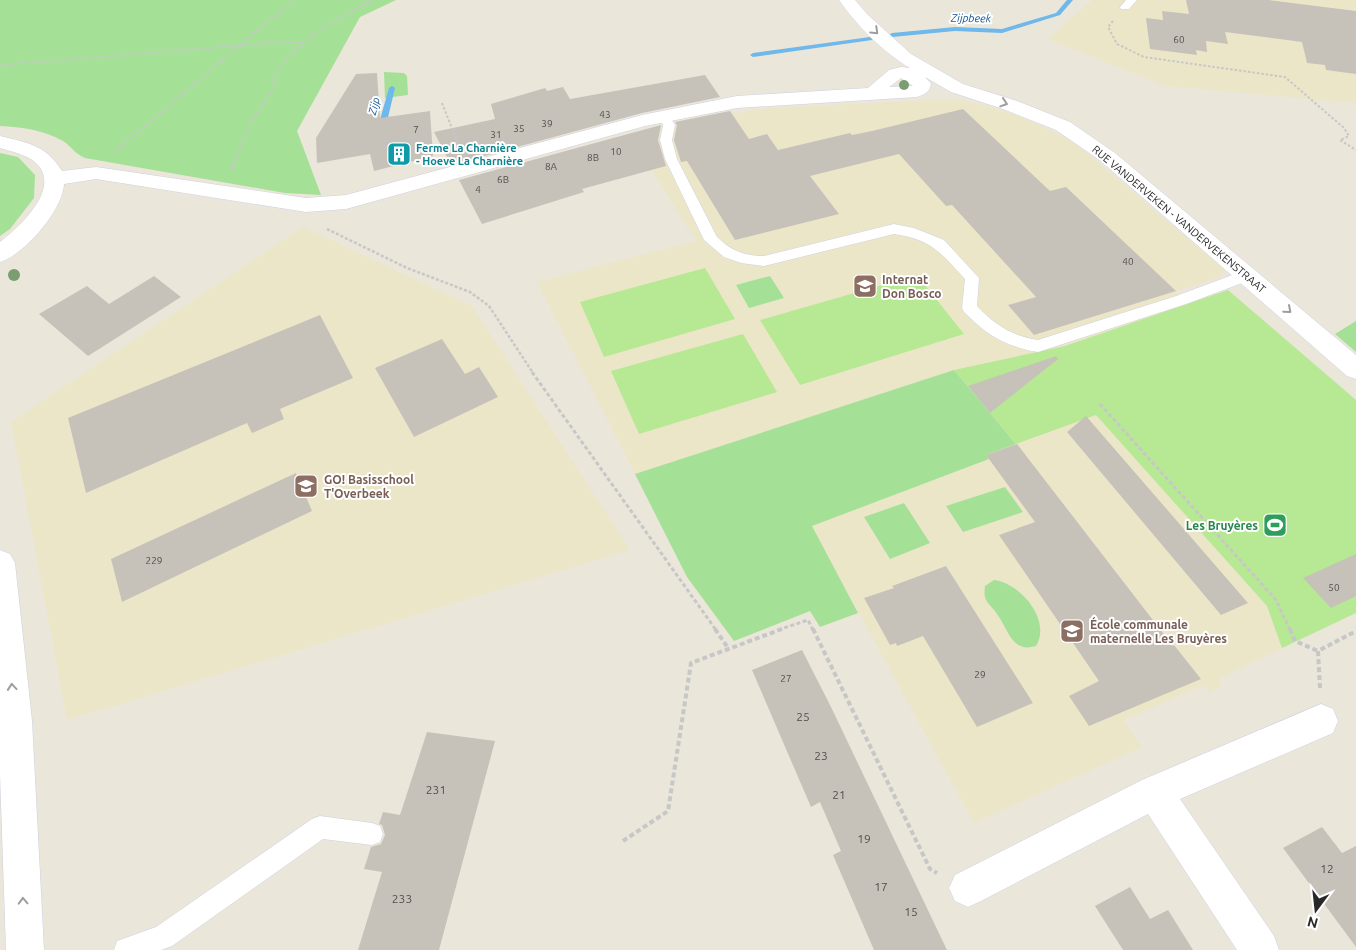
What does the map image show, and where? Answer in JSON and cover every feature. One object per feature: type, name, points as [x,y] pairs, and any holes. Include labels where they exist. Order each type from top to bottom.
[{"type":"street","name":"RUE VANDERVEKEN - VANDERVEKENSTRAAT","points":[[847,0],[861,18],[905,58],[957,88],[1010,105],[1063,126],[1108,157],[1356,369]]},
{"type":"street","points":[[54,179],[96,173],[306,205],[332,205],[664,117],[737,102],[873,94]]},
{"type":"street","points":[[0,142],[31,150],[43,157],[50,167],[54,179],[54,190],[42,216],[30,230],[0,254]]},
{"type":"street","points":[[0,563],[8,726],[24,950]]},
{"type":"street","points":[[968,888],[1154,792],[1322,721]]},
{"type":"street","points":[[1154,792],[1260,950]]},
{"type":"lane","points":[[664,117],[669,125],[666,140],[671,159],[711,240],[722,250],[746,261],[764,261],[894,229],[924,236],[939,242],[972,278],[969,308],[992,331],[1020,344],[1038,346],[1182,300],[1248,276]]},
{"type":"lane","points":[[126,950],[166,944],[320,827],[372,834]]},
{"type":"path","points":[[115,151],[296,0]]},
{"type":"path","points":[[230,175],[252,120],[272,91],[276,74],[287,58],[320,30],[372,0]]},
{"type":"path","points":[[1128,4],[1108,27],[1113,42],[1124,50],[1144,57],[1285,77],[1344,128],[1349,136],[1340,140],[1356,150]]},
{"type":"path","points":[[0,66],[240,45],[305,42]]},
{"type":"path","points":[[442,103],[468,168]]},
{"type":"path","points":[[306,205],[313,222],[408,268],[470,292],[489,306],[539,382],[728,648]]},
{"type":"path","points":[[1100,404],[1276,600],[1296,641],[1318,650],[1356,631]]},
{"type":"path","points":[[623,841],[668,811],[691,663],[808,620],[930,869],[968,888]]},
{"type":"path","points":[[1318,650],[1322,721]]},
{"type":"shaded area","points":[[1092,0],[1356,0],[1356,103],[1166,86],[1048,39]]},
{"type":"shaded area","name":"Internat Don Bosco","points":[[953,99],[979,104],[1019,116],[1064,137],[1080,148],[1225,270],[1218,278],[1176,291],[1186,304],[1065,346],[954,370],[635,474],[537,282],[696,241],[629,133],[766,108]]},
{"type":"shaded area","name":"GO! Basisschool T'Overbeek","points":[[303,227],[472,306],[630,550],[67,720],[11,422]]},
{"type":"shaded area","name":"École communale maternelle Les Bruyères","points":[[1096,415],[1267,606],[1282,648],[1218,679],[1223,685],[1209,692],[1204,685],[1124,720],[1142,747],[974,823],[811,526],[989,459],[986,455]]},
{"type":"green space","points":[[0,0],[396,0],[360,17],[297,131],[321,195],[285,193],[85,158],[63,141],[48,134],[24,128],[0,126]]},
{"type":"green space","points":[[384,72],[404,73],[407,76],[408,95],[385,98]]},
{"type":"green space","points":[[0,153],[18,157],[35,175],[34,198],[10,229],[0,236]]},
{"type":"green space","points":[[705,268],[735,319],[604,357],[580,302]]},
{"type":"green space","points":[[917,275],[964,334],[800,385],[760,320]]},
{"type":"green space","points":[[770,276],[784,298],[749,308],[736,285]]},
{"type":"green space","name":"Les Bruyères","points":[[1228,290],[1356,400],[1356,613],[1282,648],[1267,606],[1096,415],[1016,444],[954,370],[1065,346]]},
{"type":"green space","points":[[1356,321],[1356,352],[1335,334]]},
{"type":"green space","points":[[743,334],[777,392],[639,434],[611,371]]},
{"type":"green space","points":[[954,370],[1016,444],[986,455],[989,459],[812,526],[858,613],[820,627],[810,611],[734,641],[687,577],[635,474]]},
{"type":"green space","points":[[1005,487],[1023,512],[963,532],[946,506]]},
{"type":"green space","points":[[904,503],[930,543],[890,559],[864,517]]},
{"type":"green space","points":[[994,580],[1014,588],[1031,604],[1037,614],[1040,625],[1040,636],[1036,646],[1022,647],[1017,644],[986,600],[985,586]]},
{"type":"building","points":[[1186,0],[1269,0],[1356,11],[1356,74],[1326,70],[1325,65],[1307,63],[1302,42],[1225,32],[1228,44],[1206,41],[1207,52],[1196,50],[1197,55],[1150,49],[1146,18],[1163,20],[1162,11],[1189,14]]},
{"type":"building","points":[[377,73],[380,118],[430,111],[433,156],[374,171],[370,154],[317,163],[316,138],[356,74]]},
{"type":"building","points":[[705,75],[720,97],[642,113],[451,165],[434,132],[495,119],[491,104],[545,88],[547,91],[563,87],[570,99]]},
{"type":"building","points":[[963,109],[1050,191],[1066,187],[1176,291],[1034,335],[1008,305],[1036,297],[952,205],[946,206],[899,154],[810,176],[839,214],[735,240],[687,161],[681,162],[674,140],[677,125],[675,122],[730,111],[749,139],[767,134],[778,150],[850,133],[852,135],[872,131]]},
{"type":"building","points":[[661,125],[658,140],[666,166],[582,189],[584,192],[482,224],[459,180]]},
{"type":"building","points":[[154,276],[181,297],[88,356],[39,314],[87,286],[109,304]]},
{"type":"building","points":[[320,315],[353,378],[280,409],[284,419],[252,433],[247,423],[86,493],[68,418]]},
{"type":"building","points":[[442,339],[465,374],[479,367],[498,397],[414,437],[375,368]]},
{"type":"building","points":[[1056,356],[1058,359],[990,413],[968,386]]},
{"type":"building","points":[[1086,416],[1248,603],[1221,615],[1067,432]]},
{"type":"building","points":[[1017,444],[1173,646],[1201,679],[1089,726],[1069,696],[1099,681],[999,535],[1035,522],[986,455]]},
{"type":"building","points":[[296,473],[312,511],[122,602],[111,559]]},
{"type":"building","points":[[1356,554],[1356,596],[1331,608],[1303,578]]},
{"type":"building","points":[[946,566],[1033,703],[977,727],[923,636],[897,646],[896,643],[890,645],[864,598],[894,588],[892,586]]},
{"type":"building","points":[[802,650],[947,950],[874,950],[833,855],[841,851],[820,802],[811,807],[752,670]]},
{"type":"building","points":[[427,732],[495,741],[439,950],[358,950],[382,872],[364,869],[371,847],[381,844],[385,835],[382,825],[379,824],[383,812],[400,815]]},
{"type":"building","points":[[1322,827],[1342,853],[1356,846],[1356,947],[1283,848]]},
{"type":"building","points":[[1130,887],[1150,919],[1168,910],[1193,950],[1123,950],[1095,906]]},
{"type":"waterway","name":"Zijpbeek","points":[[892,35],[955,29],[1002,31],[1058,14],[1070,0]]},
{"type":"waterway","name":"Zijpbeek","points":[[753,55],[870,39]]},
{"type":"waterway","name":"Zijp","points":[[381,130],[392,88]]},
{"type":"place","name":"Ferme La Charnière - Hoeve La Charnière","points":[[399,154]]},
{"type":"place","name":"Internat Don Bosco","points":[[865,286]]},
{"type":"place","name":"GO! Basisschool T'Overbeek","points":[[306,486]]},
{"type":"place","name":"Les Bruyères","points":[[1275,525]]},
{"type":"place","name":"École communale maternelle Les Bruyères","points":[[1072,631]]}]
